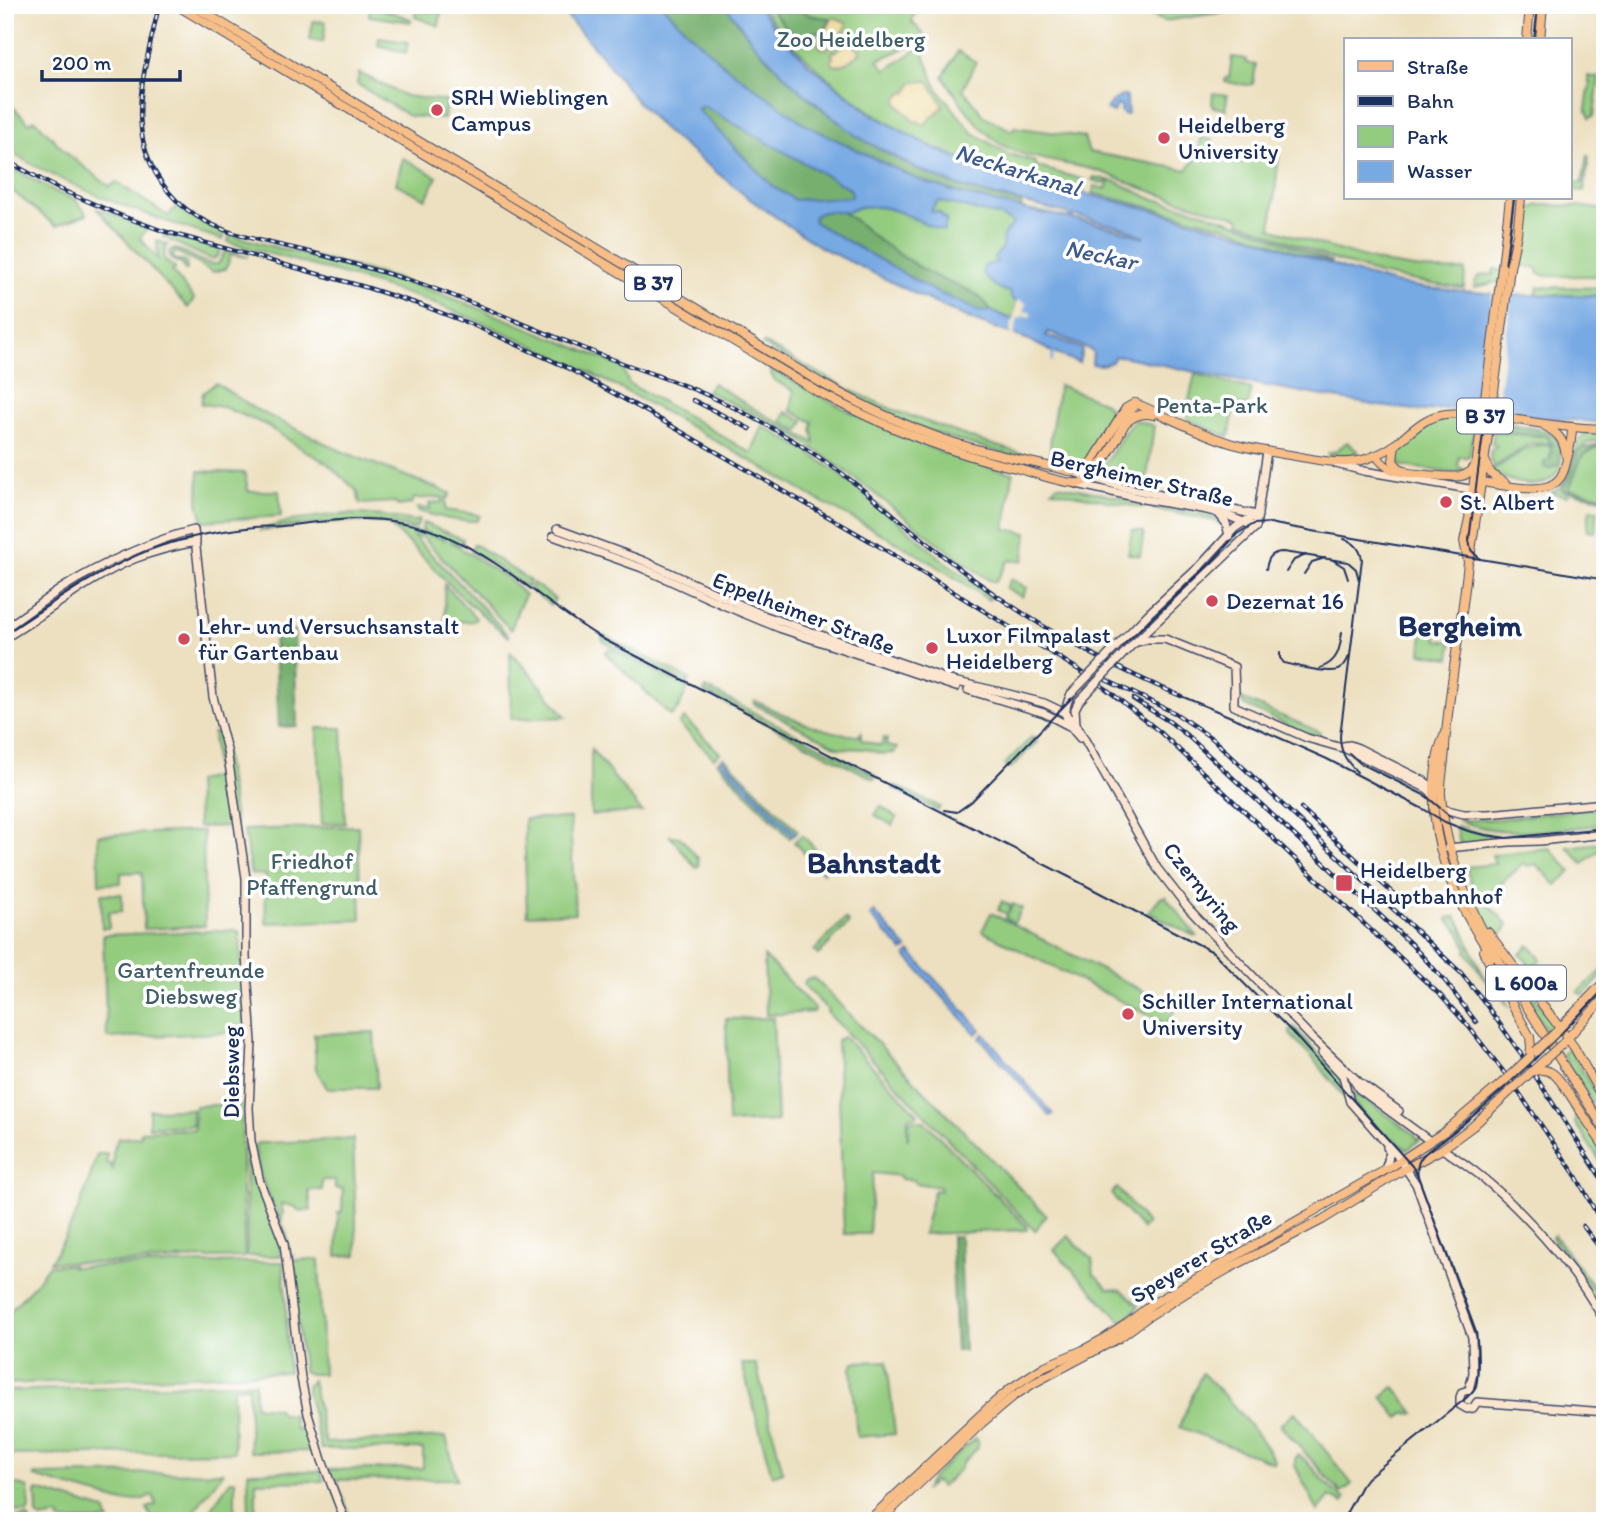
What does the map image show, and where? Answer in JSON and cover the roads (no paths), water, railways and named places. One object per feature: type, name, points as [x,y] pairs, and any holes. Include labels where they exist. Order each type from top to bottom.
[{"type":"main road","name":"B 37","points":[[176,5],[282,65],[298,68],[796,369],[865,407],[952,442],[1075,473]]},
{"type":"main road","name":"B 37","points":[[192,5],[282,65]]},
{"type":"main road","points":[[1527,38],[1530,5]]},
{"type":"main road","points":[[1540,38],[1543,5]]},
{"type":"main road","name":"Bergheimer Straße","points":[[282,65],[297,79],[818,391],[904,434],[948,450],[1138,498],[1251,518]]},
{"type":"main road","points":[[1510,200],[1506,267],[1486,422],[1485,453],[1486,466],[1494,477],[1527,488]]},
{"type":"main road","points":[[1506,267],[1517,234],[1521,200]]},
{"type":"main road","name":"B 37","points":[[1072,482],[1080,483],[1099,469],[1135,403],[1173,421]]},
{"type":"main road","points":[[1075,473],[1090,466],[1126,408],[1135,403]]},
{"type":"main road","name":"B 37","points":[[1124,426],[1134,416],[1146,413],[1232,443],[1326,461],[1358,461],[1376,455],[1428,419],[1448,413],[1605,429]]},
{"type":"main road","points":[[1477,484],[1476,463],[1486,422]]},
{"type":"main road","points":[[1543,424],[1558,433],[1567,446]]},
{"type":"main road","points":[[1326,461],[1364,471],[1469,489],[1477,484],[1543,489],[1550,487],[1562,475],[1570,427]]},
{"type":"main road","points":[[1567,446],[1589,428]]},
{"type":"main road","points":[[1395,444],[1394,463],[1410,474]]},
{"type":"main road","points":[[1046,709],[1070,695],[1235,528],[1251,518],[1266,451]]},
{"type":"main road","points":[[1477,484],[1485,453]]},
{"type":"main road","points":[[1376,455],[1382,463],[1394,470],[1410,474],[1458,477],[1468,473],[1476,463]]},
{"type":"main road","points":[[1099,469],[1105,483]]},
{"type":"main road","name":"Bergheimer Straße","points":[[1075,473],[1105,483],[1243,511],[1258,528]]},
{"type":"main road","name":"L 600a","points":[[1436,795],[1441,788],[1477,484]]},
{"type":"main road","points":[[1218,512],[1228,526],[1228,537]]},
{"type":"main road","points":[[1065,712],[1079,701],[1157,620],[1258,528],[1251,518]]},
{"type":"main road","name":"Diebsweg","points":[[78,580],[132,552],[194,530],[213,697],[227,750],[246,878],[246,956],[252,1042],[249,1108],[251,1142],[260,1182],[284,1244],[308,1414],[322,1461],[345,1521]]},
{"type":"main road","name":"Eppelheimer Straße","points":[[555,532],[779,628],[947,685],[1065,712]]},
{"type":"main road","points":[[5,638],[120,565],[196,541]]},
{"type":"main road","points":[[148,554],[185,548],[198,556]]},
{"type":"main road","points":[[5,628],[78,580]]},
{"type":"main road","points":[[74,593],[72,586],[78,580]]},
{"type":"main road","points":[[59,591],[64,599]]},
{"type":"main road","points":[[1157,620],[1157,632],[1165,639],[1234,667],[1234,706],[1307,738],[1339,746],[1426,788],[1458,813]]},
{"type":"main road","points":[[1131,646],[1149,639],[1165,639]]},
{"type":"main road","points":[[1234,689],[1237,702],[1244,711]]},
{"type":"main road","points":[[1070,695],[1065,712],[1072,725]]},
{"type":"main road","points":[[1072,725],[1079,701]]},
{"type":"main road","name":"Eppelheimer Straße","points":[[1046,709],[1072,725]]},
{"type":"main road","name":"Czernyring","points":[[1072,725],[1086,743],[1173,890],[1200,922],[1312,1038],[1349,1072],[1399,1111]]},
{"type":"main road","name":"L 600a","points":[[1432,1140],[1476,1106],[1557,1031],[1477,918],[1466,894],[1436,795],[1438,749],[1447,727]]},
{"type":"main road","points":[[1339,746],[1354,746],[1424,781],[1436,795]]},
{"type":"main road","points":[[1424,781],[1435,772]]},
{"type":"main road","points":[[1442,814],[1488,814],[1605,803]]},
{"type":"main road","name":"L 600a","points":[[1442,814],[1439,844],[1454,890],[1494,973],[1530,1037],[1530,1057]]},
{"type":"main road","points":[[1439,844],[1450,848],[1605,834]]},
{"type":"main road","points":[[1454,890],[1466,894]]},
{"type":"main road","points":[[1477,918],[1511,982]]},
{"type":"main road","points":[[1471,926],[1511,982],[1605,1130]]},
{"type":"main road","points":[[1605,981],[1557,1031],[1579,1056],[1605,1102]]},
{"type":"main road","name":"Speyerer Straße","points":[[868,1521],[989,1407],[1022,1380],[1045,1366],[1105,1338],[1172,1292],[1382,1172],[1444,1148],[1565,1042],[1605,997]]},
{"type":"main road","name":"Czernyring","points":[[1312,1038],[1314,1044],[1343,1076],[1349,1100],[1404,1164],[1416,1184],[1472,1337],[1473,1373],[1469,1390]]},
{"type":"main road","points":[[1529,1074],[1544,1070],[1558,1077],[1605,1148]]},
{"type":"main road","name":"Czernyring","points":[[1349,1072],[1359,1089],[1432,1140]]},
{"type":"main road","points":[[1404,1164],[1432,1140]]},
{"type":"main road","points":[[1382,1172],[1388,1163],[1386,1143]]},
{"type":"main road","points":[[1444,1148],[1526,1218],[1585,1290],[1605,1322]]},
{"type":"main road","name":"Speyerer Straße","points":[[880,1521],[982,1423],[1034,1383],[1119,1338],[1158,1309],[1230,1268],[1322,1220],[1404,1164]]},
{"type":"main road","points":[[1469,1390],[1475,1393],[1477,1402],[1470,1409],[1461,1406],[1461,1394],[1469,1390]]},
{"type":"main road","points":[[1477,1402],[1605,1412]]},
{"type":"water","name":"Neckar","points":[[560,5],[662,5],[725,66],[806,125],[916,179],[961,194],[1108,226],[1143,238],[1144,236],[1124,228],[961,187],[918,169],[856,136],[793,84],[757,47],[725,5],[757,5],[810,65],[871,114],[929,146],[969,163],[1256,238],[1350,271],[1394,283],[1512,295],[1605,296],[1605,423],[1459,407],[1425,411],[1379,406],[1218,377],[1122,356],[1114,357],[1112,362],[1102,365],[1092,364],[1093,351],[1047,332],[1046,336],[1082,349],[1079,363],[928,300],[822,248],[790,227],[751,200],[664,130]],"holes":[[[703,106],[850,189],[851,197],[795,200],[771,185],[697,109]],[[938,201],[1000,216],[1014,223],[1003,235],[1002,248],[994,258],[997,262],[984,266],[983,273],[995,286],[1010,292],[1011,298],[1017,302],[1013,320],[991,311],[981,312],[934,291],[814,222],[813,217],[824,212],[877,207],[894,210],[944,231],[947,221],[939,212],[930,211]]]},
{"type":"water","points":[[1123,95],[1126,96],[1128,114],[1120,111],[1122,107],[1117,105],[1113,112],[1106,110],[1111,103]]},
{"type":"water","points":[[722,758],[796,834],[793,836],[720,761]]},
{"type":"water","points":[[874,912],[907,948],[903,951],[870,916]]},
{"type":"water","points":[[910,952],[981,1030],[976,1034],[906,956]]},
{"type":"water","points":[[984,1034],[1053,1114],[1050,1116],[980,1038]]},
{"type":"waterway","points":[[1052,361],[1053,353]]},
{"type":"tram line","points":[[1534,38],[1538,5]]},
{"type":"tram line","points":[[1480,559],[1471,550],[1469,540],[1514,200]]},
{"type":"tram line","points":[[5,634],[103,572],[151,549],[180,540],[240,529],[346,520],[406,523],[448,537],[489,559],[603,639],[1213,952],[1290,1030],[1412,1166],[1476,1332],[1478,1375],[1473,1391],[1367,1478],[1342,1521]]},
{"type":"tram line","points":[[944,810],[957,812],[971,802],[1122,646],[1211,563],[1237,534],[1254,524],[1269,523],[1605,580]]},
{"type":"tram line","points":[[1344,539],[1356,546],[1362,559],[1340,736],[1344,756],[1357,772]]},
{"type":"tram line","points":[[1266,569],[1271,556],[1283,552],[1348,562],[1356,569],[1359,580]]},
{"type":"tram line","points":[[1286,572],[1294,560],[1306,555]]},
{"type":"tram line","points":[[1304,574],[1312,562],[1325,558]]},
{"type":"tram line","points":[[1333,560],[1344,567],[1348,579]]},
{"type":"tram line","points":[[1320,668],[1331,662],[1337,654],[1342,632]]},
{"type":"tram line","points":[[1280,653],[1284,663],[1326,671],[1340,669],[1349,656]]},
{"type":"tram line","points":[[1181,696],[1327,759],[1445,822],[1468,831],[1506,838],[1605,828]]},
{"type":"tram line","points":[[1349,753],[1360,763],[1426,796],[1452,818]]},
{"type":"tram line","points":[[1418,1176],[1418,1163],[1424,1154],[1500,1092],[1605,988]]},
{"type":"railway","points":[[159,5],[143,83],[141,132],[147,155],[159,179],[191,213],[242,236],[314,253],[424,285],[718,400],[789,438],[840,472],[959,568],[1025,615],[1101,659],[1181,696]]},
{"type":"railway","points":[[5,160],[57,188],[122,216],[163,231],[421,305],[564,366],[889,552],[1079,670],[1160,732],[1441,996],[1513,1084],[1576,1176],[1605,1229]]},
{"type":"railway","points":[[693,400],[750,429]]},
{"type":"railway","points":[[1106,680],[1175,713],[1213,739],[1461,973],[1521,1054],[1605,1184]]},
{"type":"railway","points":[[1133,699],[1189,737],[1412,945],[1445,981],[1476,1022]]},
{"type":"railway","points":[[1301,808],[1398,898]]},
{"type":"railway","points":[[1583,1226],[1605,1255]]},
{"type":"place","name":"SRH Wieblingen Campus","points":[[437,110]]},
{"type":"place","name":"Heidelberg University","points":[[1164,138]]},
{"type":"place","name":"St. Albert","points":[[1446,502]]},
{"type":"place","name":"Dezernat 16","points":[[1212,601]]},
{"type":"place","name":"Lehr- und Versuchsanstalt für Gartenbau","points":[[184,639]]},
{"type":"place","name":"Luxor Filmpalast Heidelberg","points":[[932,648]]},
{"type":"place","name":"Heidelberg Hauptbahnhof","points":[[1344,883]]},
{"type":"place","name":"Schiller International University","points":[[1128,1014]]},
{"type":"district","name":"Bergheim","points":[[1460,626]]},
{"type":"district","name":"Bahnstadt","points":[[874,863]]},
{"type":"park label","name":"Zoo Heidelberg","points":[[851,39]]},
{"type":"park label","name":"Penta-Park","points":[[1212,405]]},
{"type":"park label","name":"Friedhof Pfaffengrund","points":[[312,874]]},
{"type":"park label","name":"Gartenfreunde Diebsweg","points":[[191,983]]},
{"type":"water label","name":"Neckarkanal","points":[[1018,170]]}]
